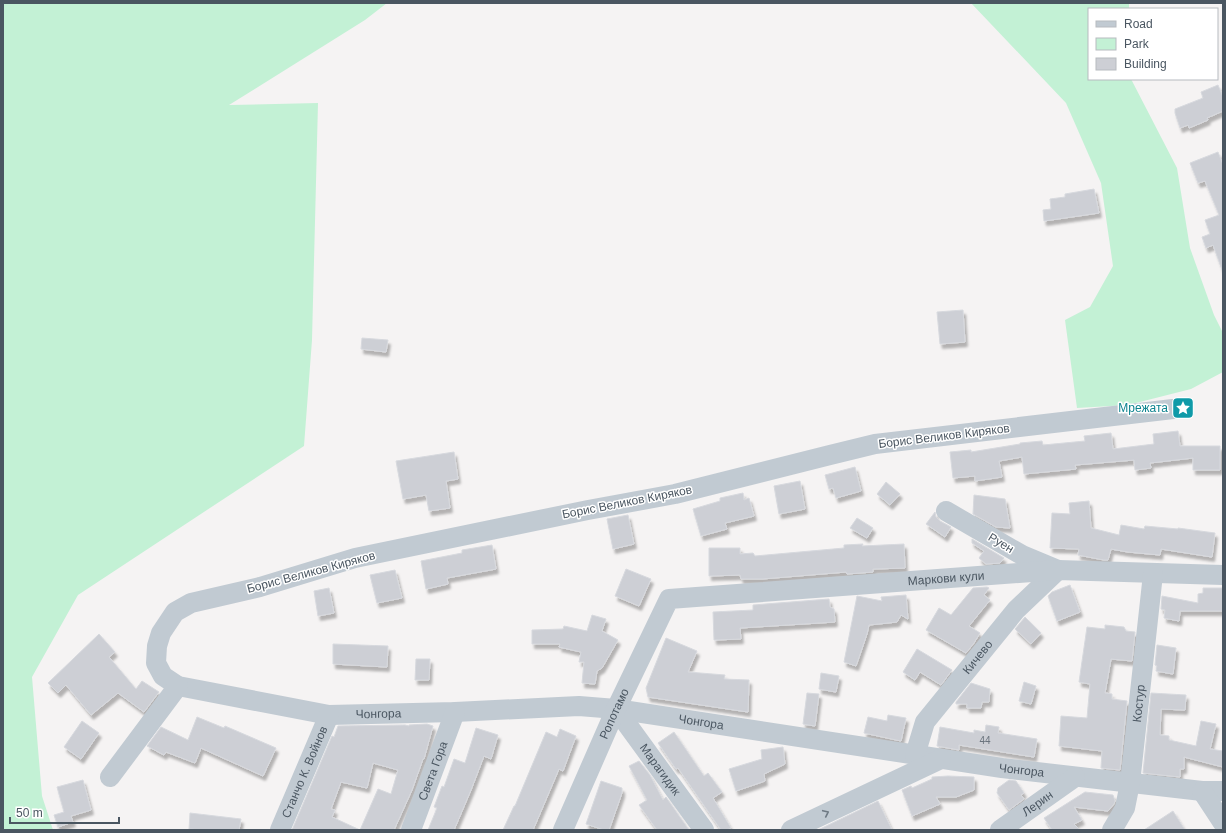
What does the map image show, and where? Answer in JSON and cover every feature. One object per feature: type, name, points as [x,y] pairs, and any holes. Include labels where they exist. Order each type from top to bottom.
[{"type":"street","name":"Борис Великов Киряков","points":[[178,686],[163,676],[156,663],[157,646],[161,633],[175,612],[191,603],[260,587],[355,558],[588,510],[675,494],[830,454],[875,444],[1173,409]]},
{"type":"street","name":"Руен","points":[[946,511],[1022,555],[1058,570]]},
{"type":"street","name":"Маркови кули","points":[[668,599],[1058,570],[1223,575]]},
{"type":"street","name":"Кичево","points":[[915,755],[925,722],[1016,610],[1058,570]]},
{"type":"street","name":"Костур","points":[[1112,830],[1125,808],[1130,783],[1153,574]]},
{"type":"street","name":"Ропотамо","points":[[563,830],[616,709],[668,599]]},
{"type":"street","name":"Чонгора","points":[[178,686],[330,714],[455,712],[579,706],[616,709],[1002,768],[1202,791],[1223,791]]},
{"type":"street","points":[[110,777],[178,686]]},
{"type":"street","name":"Марагидик","points":[[616,709],[704,830]]},
{"type":"street","name":"Света Гора","points":[[411,830],[455,712]]},
{"type":"street","name":"Станчо К. Войнов","points":[[280,830],[330,714]]},
{"type":"street","points":[[791,830],[941,759]]},
{"type":"street","name":"Лерин","points":[[1000,830],[1075,777]]},
{"type":"street","points":[[1202,791],[1223,823]]},
{"type":"green space","points":[[3,3],[387,3],[365,20],[229,105],[318,103],[312,340],[304,446],[78,595],[32,677],[42,796],[53,830],[3,830]]},
{"type":"green space","points":[[971,3],[1129,3],[1129,8],[1088,8],[1088,80],[1132,80],[1177,168],[1190,248],[1214,315],[1223,333],[1223,372],[1191,389],[1128,405],[1077,408],[1065,320],[1090,307],[1113,266],[1101,183],[1066,103]]},
{"type":"building","points":[[1218,85],[1223,97],[1223,111],[1207,118],[1208,120],[1189,128],[1188,125],[1180,128],[1175,109],[1203,98],[1201,92]]},
{"type":"building","points":[[1218,152],[1223,165],[1223,270],[1213,245],[1206,248],[1202,237],[1210,234],[1205,220],[1219,215],[1205,181],[1198,183],[1190,163]]},
{"type":"building","points":[[1094,189],[1099,213],[1044,221],[1043,210],[1051,209],[1050,199],[1065,197],[1065,194]]},
{"type":"building","points":[[963,310],[965,342],[940,344],[937,312]]},
{"type":"building","points":[[362,338],[388,340],[386,352],[361,349]]},
{"type":"building","points":[[1178,431],[1180,446],[1220,446],[1220,470],[1193,470],[1193,458],[1150,463],[1151,468],[1135,470],[1134,460],[1075,465],[1076,469],[1024,474],[1022,457],[999,461],[1002,477],[975,481],[975,476],[953,478],[950,452],[971,450],[971,452],[1020,443],[1042,441],[1043,445],[1085,441],[1084,436],[1111,433],[1113,449],[1154,444],[1153,434]]},
{"type":"building","points":[[454,452],[458,479],[446,481],[450,508],[429,511],[426,495],[403,499],[396,461]]},
{"type":"building","points":[[855,467],[861,491],[836,498],[833,488],[829,489],[825,475]]},
{"type":"building","points":[[800,481],[805,509],[779,514],[774,486]]},
{"type":"building","points":[[886,482],[900,494],[890,505],[877,494]]},
{"type":"building","points":[[743,493],[744,500],[749,498],[754,516],[725,523],[727,529],[701,536],[693,509],[720,501],[720,498]]},
{"type":"building","points":[[974,495],[1005,499],[1010,528],[996,527],[973,514]]},
{"type":"building","points":[[1089,501],[1091,528],[1119,535],[1121,525],[1144,529],[1145,526],[1178,528],[1215,533],[1212,557],[1161,549],[1160,555],[1111,549],[1108,560],[1104,560],[1078,555],[1079,549],[1050,548],[1052,513],[1070,514],[1069,503]]},
{"type":"building","points":[[935,512],[936,517],[940,521],[951,527],[945,537],[926,524]]},
{"type":"building","points":[[628,515],[634,544],[613,549],[607,519]]},
{"type":"building","points":[[857,518],[873,528],[867,538],[850,528]]},
{"type":"building","points":[[972,539],[1004,558],[1000,563],[986,564],[979,558],[984,551],[972,543]]},
{"type":"building","points":[[863,544],[862,546],[904,544],[905,568],[873,569],[873,572],[847,574],[846,572],[762,579],[741,579],[740,575],[709,576],[709,548],[740,548],[740,554],[753,553],[755,556],[844,548],[844,545]]},
{"type":"building","points":[[492,545],[496,569],[447,578],[448,584],[426,589],[421,561],[462,553],[462,550]]},
{"type":"building","points":[[626,569],[651,579],[639,606],[615,596]]},
{"type":"building","points":[[395,570],[402,598],[377,603],[370,575]]},
{"type":"building","points":[[1070,585],[1080,612],[1057,621],[1048,596],[1052,592]]},
{"type":"building","points":[[329,588],[334,613],[318,616],[314,591]]},
{"type":"building","points":[[973,588],[989,588],[984,595],[990,600],[969,626],[980,633],[966,653],[926,630],[939,608],[951,615]]},
{"type":"building","points":[[1203,588],[1223,588],[1223,611],[1180,611],[1179,621],[1164,618],[1165,610],[1161,609],[1162,596],[1198,603],[1198,594],[1203,593]]},
{"type":"building","points":[[906,595],[908,619],[901,615],[897,622],[869,625],[856,666],[844,662],[857,596],[882,601],[881,597]]},
{"type":"building","points":[[829,599],[830,607],[834,609],[835,622],[740,628],[741,639],[714,640],[713,612],[753,610],[753,605]]},
{"type":"building","points":[[592,615],[606,619],[602,631],[618,640],[602,668],[597,671],[595,684],[582,683],[584,662],[579,662],[581,652],[559,647],[560,644],[532,644],[532,630],[563,629],[564,626],[587,631]]},
{"type":"building","points":[[1025,617],[1041,633],[1031,644],[1015,629]]},
{"type":"building","points":[[1105,625],[1124,627],[1126,631],[1135,632],[1132,661],[1111,659],[1105,693],[1112,694],[1112,699],[1127,701],[1120,770],[1101,768],[1102,751],[1059,746],[1061,716],[1087,718],[1090,684],[1079,682],[1087,627],[1105,629]]},
{"type":"building","points":[[99,634],[115,652],[109,657],[136,689],[142,681],[159,692],[144,712],[118,693],[91,715],[66,685],[58,693],[48,683]]},
{"type":"building","points":[[666,638],[697,651],[688,672],[725,675],[724,679],[749,680],[748,712],[648,697],[646,688]]},
{"type":"building","points":[[333,644],[388,646],[387,667],[333,664]]},
{"type":"building","points":[[1157,645],[1176,648],[1173,674],[1156,671],[1157,666],[1155,665]]},
{"type":"building","points":[[917,649],[952,670],[941,685],[920,672],[915,680],[903,672]]},
{"type":"building","points":[[416,659],[430,659],[429,680],[415,680]]},
{"type":"building","points":[[821,673],[839,676],[836,692],[819,689]]},
{"type":"building","points":[[1024,682],[1036,686],[1031,704],[1019,701]]},
{"type":"building","points":[[971,683],[990,689],[989,702],[982,702],[981,708],[967,708],[967,704],[956,704]]},
{"type":"building","points":[[807,693],[819,694],[815,726],[803,724]]},
{"type":"building","points":[[1151,693],[1186,695],[1185,710],[1161,709],[1160,735],[1169,736],[1169,740],[1196,746],[1201,721],[1216,724],[1210,749],[1223,751],[1223,767],[1184,757],[1184,769],[1180,769],[1180,777],[1143,773]]},
{"type":"building","points":[[888,715],[906,718],[901,741],[864,733],[868,717],[887,721]]},
{"type":"building","points":[[197,717],[224,728],[225,726],[276,748],[263,776],[201,748],[195,763],[166,752],[164,755],[147,746],[161,727],[188,740]]},
{"type":"building","points":[[82,721],[99,733],[81,759],[64,747]]},
{"type":"building","points":[[427,724],[433,726],[424,759],[394,830],[360,830],[292,830],[332,736],[334,737],[338,726]],"holes":[[[373,763],[398,770],[391,794],[378,789],[360,830],[332,817],[335,810],[331,809],[341,782],[367,788]]]},
{"type":"building","points":[[986,725],[999,727],[998,733],[1037,739],[1034,757],[959,745],[959,750],[937,746],[940,727],[974,733],[974,730],[985,732]]},
{"type":"building","points":[[476,728],[498,735],[491,759],[484,756],[454,830],[428,830],[437,808],[434,807],[442,786],[444,787],[454,759],[465,763]]},
{"type":"building","points":[[560,729],[576,736],[563,771],[559,769],[533,830],[503,830],[515,806],[546,732],[557,737]]},
{"type":"building","points":[[674,732],[704,776],[708,773],[722,792],[713,798],[731,828],[721,830],[678,768],[676,769],[658,743]]},
{"type":"building","points":[[783,747],[785,764],[764,774],[765,781],[736,791],[729,769],[762,759],[761,750]]},
{"type":"building","points":[[639,761],[650,775],[663,800],[666,797],[689,830],[657,830],[639,805],[647,800],[629,766]]},
{"type":"building","points":[[932,777],[974,777],[974,790],[956,797],[936,797],[940,804],[912,816],[902,790],[911,786],[912,788],[932,779]]},
{"type":"building","points":[[83,780],[91,810],[71,816],[73,822],[58,827],[54,815],[64,812],[57,787]]},
{"type":"building","points":[[1009,780],[1016,781],[1024,793],[1021,795],[1024,799],[1009,810],[997,793],[998,788]]},
{"type":"building","points":[[601,781],[622,788],[622,793],[609,830],[604,830],[586,824]]},
{"type":"building","points":[[1085,792],[1113,795],[1115,801],[1114,804],[1108,811],[1074,807],[1082,820],[1074,824],[1080,830],[1052,830],[1044,818]]},
{"type":"building","points":[[878,801],[892,830],[818,830]]},
{"type":"building","points":[[1173,811],[1185,830],[1144,830]]},
{"type":"building","points":[[190,813],[241,819],[239,830],[189,829]]},
{"type":"place","name":"Мрежата","points":[[1183,408]]}]
